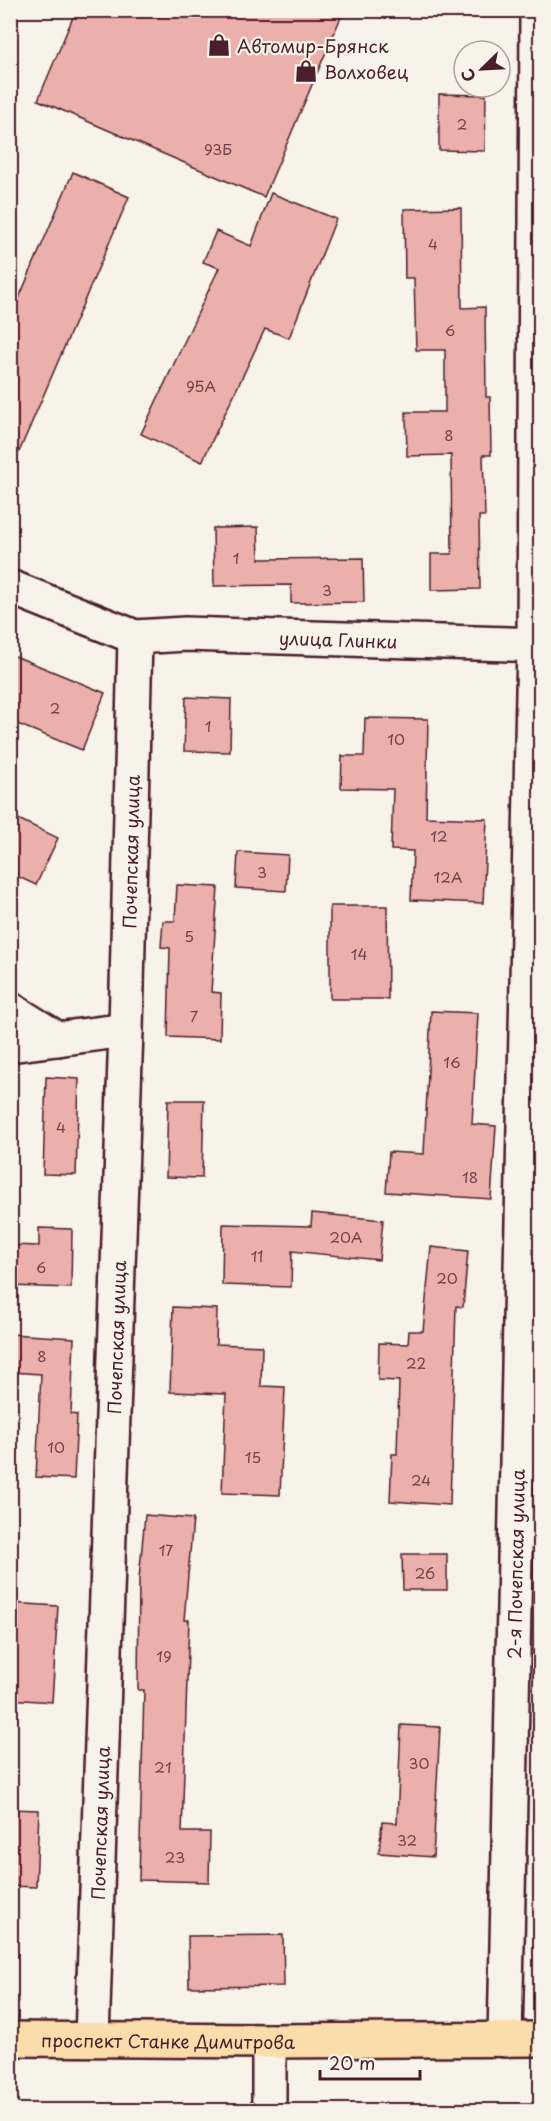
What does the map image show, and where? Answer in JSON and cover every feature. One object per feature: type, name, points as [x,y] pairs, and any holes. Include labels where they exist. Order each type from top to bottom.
[{"type":"main road","name":"проспект Станке Димитрова","points":[[10,2039],[268,2041],[540,2039]]},
{"type":"street","name":"2-я Почепская улица","points":[[505,2040],[537,645],[537,10]]},
{"type":"street","points":[[10,587],[135,637]]},
{"type":"street","name":"улица Глинки","points":[[135,637],[185,634],[537,645]]},
{"type":"street","name":"Почепская улица","points":[[92,2039],[126,1030],[135,637]]},
{"type":"street","points":[[10,1009],[58,1039]]},
{"type":"street","points":[[10,1045],[126,1030]]},
{"type":"street","points":[[268,2041],[269,2110]]},
{"type":"building","points":[[76,10],[344,10],[264,197],[38,100]]},
{"type":"building","points":[[439,94],[452,94],[452,99],[486,99],[485,151],[439,150]]},
{"type":"building","points":[[73,172],[129,197],[10,473],[10,319]]},
{"type":"building","points":[[271,193],[336,219],[289,338],[265,329],[202,462],[141,434],[219,268],[203,262],[216,231],[251,246]]},
{"type":"building","points":[[461,208],[462,308],[485,307],[486,397],[490,397],[491,455],[483,455],[485,516],[479,516],[480,589],[431,590],[431,554],[452,554],[451,455],[407,456],[406,412],[445,412],[445,350],[416,350],[414,278],[405,278],[404,209]]},
{"type":"building","points":[[258,527],[259,559],[363,558],[364,602],[291,603],[291,585],[214,586],[213,528]]},
{"type":"building","points":[[10,654],[105,693],[82,750],[10,721]]},
{"type":"building","points":[[186,697],[231,699],[230,752],[184,751]]},
{"type":"building","points":[[365,718],[428,719],[426,817],[487,819],[483,903],[411,900],[413,851],[391,850],[393,789],[341,788],[342,756],[364,756]]},
{"type":"building","points":[[10,815],[58,838],[36,885],[10,873]]},
{"type":"building","points":[[238,852],[288,855],[286,891],[236,888]]},
{"type":"building","points":[[177,885],[218,887],[211,992],[221,993],[220,1039],[168,1037],[170,948],[161,947],[163,921],[175,921]]},
{"type":"building","points":[[330,906],[387,906],[388,999],[330,999]]},
{"type":"building","points":[[431,1011],[478,1013],[472,1124],[496,1126],[491,1199],[386,1192],[389,1152],[424,1154]]},
{"type":"building","points":[[46,1077],[79,1079],[76,1175],[43,1174]]},
{"type":"building","points":[[168,1100],[204,1100],[202,1178],[166,1177]]},
{"type":"building","points":[[312,1213],[383,1220],[379,1260],[292,1251],[291,1287],[222,1285],[223,1224],[311,1226]]},
{"type":"building","points":[[39,1228],[72,1229],[71,1288],[10,1286],[10,1245],[39,1246]]},
{"type":"building","points":[[431,1247],[468,1251],[463,1307],[456,1306],[450,1505],[390,1501],[392,1454],[397,1454],[399,1381],[378,1380],[379,1343],[408,1344],[409,1331],[423,1331]]},
{"type":"building","points":[[173,1307],[217,1309],[216,1344],[262,1346],[261,1386],[285,1387],[280,1495],[222,1493],[226,1394],[170,1392]]},
{"type":"building","points":[[10,1334],[74,1338],[71,1414],[77,1415],[74,1479],[36,1477],[41,1374],[10,1372]]},
{"type":"building","points":[[145,1515],[193,1519],[184,1620],[189,1620],[182,1832],[210,1832],[209,1882],[139,1880],[144,1690],[138,1690],[139,1579]]},
{"type":"building","points":[[402,1554],[447,1554],[447,1590],[403,1590]]},
{"type":"building","points":[[10,1603],[58,1606],[52,1702],[10,1699]]},
{"type":"building","points":[[401,1725],[440,1727],[433,1857],[379,1853],[382,1822],[397,1823]]},
{"type":"building","points":[[10,1809],[39,1810],[36,1887],[10,1886]]},
{"type":"building","points":[[283,1935],[284,1986],[189,1987],[188,1936]]},
{"type":"place","name":"Автомир-Брянск","points":[[219,45]]},
{"type":"place","name":"Волховец","points":[[306,71]]}]
